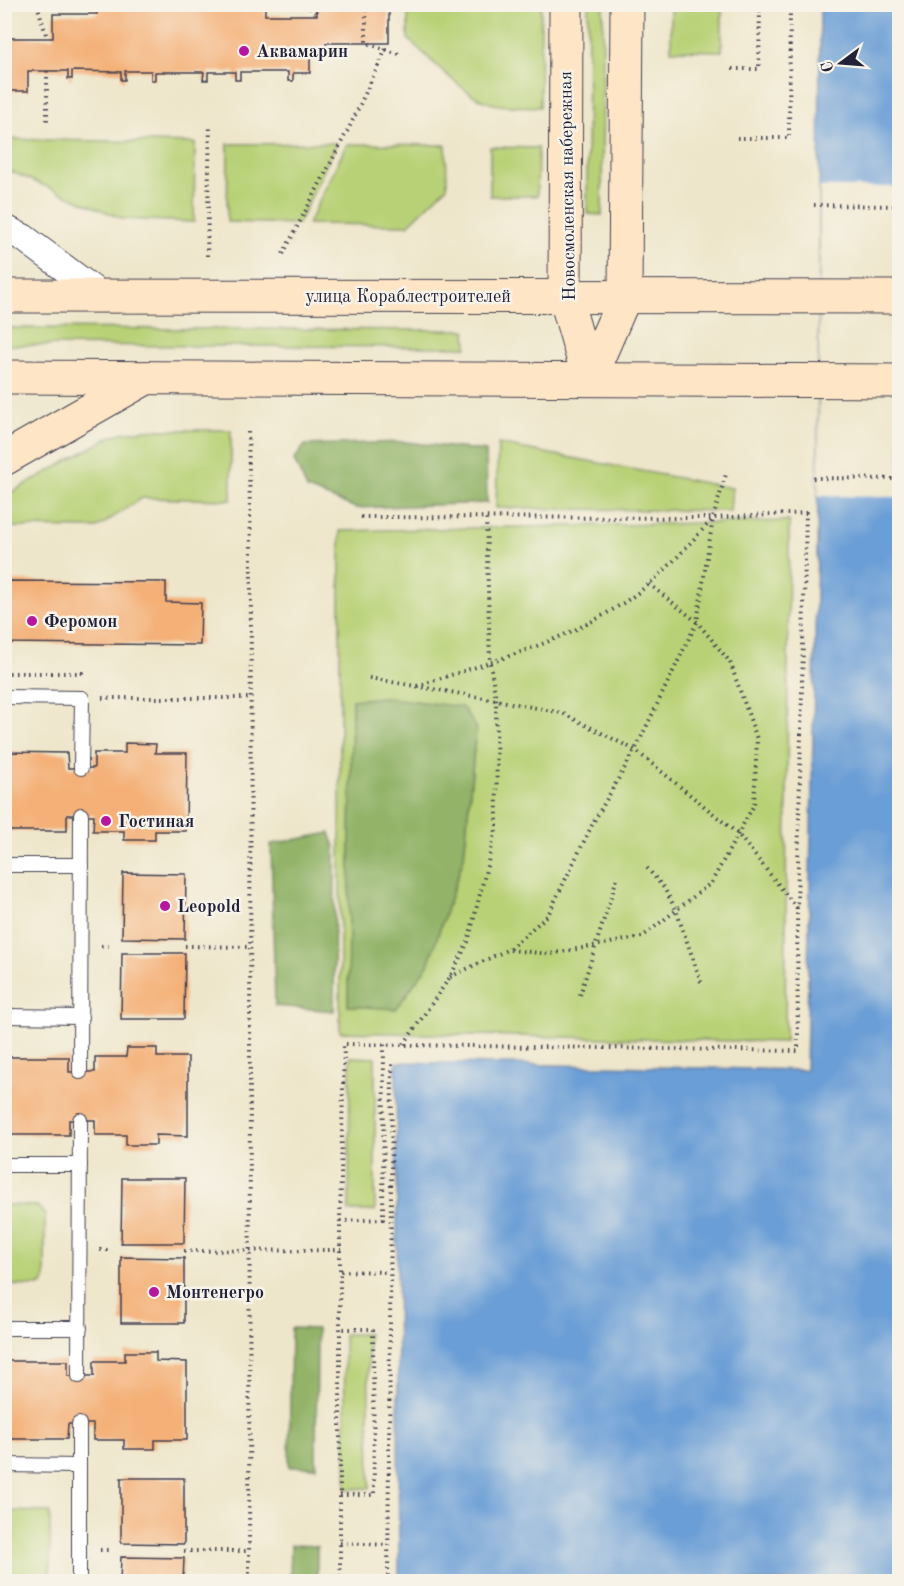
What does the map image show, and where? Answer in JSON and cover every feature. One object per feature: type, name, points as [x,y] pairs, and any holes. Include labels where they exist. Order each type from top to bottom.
[{"type":"main road","name":"Новосмоленская набережная","points":[[566,4],[565,296],[589,379]]},
{"type":"main road","points":[[589,379],[625,296],[627,4]]},
{"type":"main road","name":"улица Кораблестроителей","points":[[4,296],[900,297]]},
{"type":"main road","points":[[4,377],[900,381]]},
{"type":"main road","points":[[4,459],[148,377]]},
{"type":"street","points":[[4,228],[24,238],[103,297]]},
{"type":"lane","points":[[4,697],[82,698],[81,768]]},
{"type":"lane","points":[[80,1072],[81,815]]},
{"type":"lane","points":[[4,865],[81,865]]},
{"type":"lane","points":[[4,1016],[81,1017]]},
{"type":"lane","points":[[79,1376],[80,1120]]},
{"type":"lane","points":[[4,1165],[80,1165]]},
{"type":"lane","points":[[4,1328],[80,1328]]},
{"type":"lane","points":[[79,1424],[79,1581]]},
{"type":"lane","points":[[4,1465],[79,1466]]},
{"type":"path","points":[[38,4],[47,38]]},
{"type":"path","points":[[305,4],[316,12]]},
{"type":"path","points":[[366,4],[366,43],[399,54]]},
{"type":"path","points":[[732,69],[759,69],[760,4]]},
{"type":"path","points":[[737,138],[789,138],[790,4]]},
{"type":"path","points":[[283,254],[351,124],[386,50]]},
{"type":"path","points":[[46,71],[47,123]]},
{"type":"path","points":[[207,256],[210,124]]},
{"type":"path","points":[[814,206],[900,206]]},
{"type":"path","points":[[248,432],[252,547],[249,1581]]},
{"type":"path","points":[[450,977],[509,950],[548,915],[593,824],[635,750],[697,622],[713,518],[726,474]]},
{"type":"path","points":[[813,478],[900,479]]},
{"type":"path","points":[[340,1581],[340,1221],[344,1044],[798,1051],[797,909],[806,513],[713,518],[357,517]]},
{"type":"path","points":[[403,1045],[450,977],[468,942],[497,826],[496,700],[490,662],[486,516]]},
{"type":"path","points":[[415,686],[490,662],[587,626],[649,584],[713,518]]},
{"type":"path","points":[[509,950],[550,954],[642,938],[711,883],[754,805],[757,739],[730,662],[697,622],[649,584]]},
{"type":"path","points":[[369,678],[562,713],[635,750],[737,833],[797,909]]},
{"type":"path","points":[[82,698],[251,698]]},
{"type":"path","points":[[647,868],[664,888],[676,910],[700,982]]},
{"type":"path","points":[[580,995],[617,878]]},
{"type":"path","points":[[185,946],[250,946]]},
{"type":"path","points":[[340,1221],[383,1219],[384,1044]]},
{"type":"path","points":[[388,1581],[392,1063]]},
{"type":"path","points":[[184,1251],[340,1250]]},
{"type":"path","points":[[340,1271],[389,1272]]},
{"type":"path","points":[[340,1329],[373,1329],[374,1495],[340,1495]]},
{"type":"path","points":[[340,1543],[388,1545]]},
{"type":"path","points":[[184,1551],[249,1551]]},
{"type":"green space","points":[[408,5],[541,5],[540,107],[505,106],[491,103],[465,90],[408,39]]},
{"type":"green space","points":[[588,5],[603,5],[602,215],[587,214]]},
{"type":"green space","points":[[671,5],[722,5],[722,51],[671,50]]},
{"type":"green space","points":[[5,139],[195,143],[194,222],[123,219],[5,169]]},
{"type":"green space","points":[[337,143],[298,224],[227,222],[228,144]]},
{"type":"green space","points":[[347,144],[446,145],[447,187],[408,225],[308,224]]},
{"type":"green space","points":[[490,147],[538,148],[537,196],[490,196]]},
{"type":"green space","points":[[5,328],[466,330],[467,347],[5,345]]},
{"type":"green space","points":[[146,430],[231,430],[231,500],[142,498],[97,528],[5,527],[5,496],[110,437],[121,433]]},
{"type":"green space","points":[[405,442],[486,451],[487,503],[356,508],[307,489],[294,460],[305,445]]},
{"type":"green space","points":[[498,444],[732,488],[730,511],[496,508]]},
{"type":"green space","points":[[789,521],[785,1042],[340,1032],[340,531]],"holes":[[[352,700],[476,727],[464,857],[428,964],[396,1009],[348,1005]]]},
{"type":"green space","points":[[383,697],[462,707],[476,727],[464,857],[428,965],[396,1009],[348,1006],[352,700]]},
{"type":"green space","points":[[330,833],[335,847],[334,1011],[275,1006],[271,844]]},
{"type":"green space","points":[[350,1057],[375,1058],[375,1211],[349,1211]]},
{"type":"green space","points":[[5,1205],[37,1206],[45,1215],[45,1280],[39,1286],[5,1285]]},
{"type":"green space","points":[[291,1328],[317,1329],[316,1467],[289,1467]]},
{"type":"green space","points":[[344,1334],[368,1334],[370,1488],[346,1489]]},
{"type":"green space","points":[[5,1511],[50,1512],[50,1581],[5,1581]]},
{"type":"green space","points":[[291,1545],[317,1546],[317,1581],[290,1581]]},
{"type":"water","points":[[820,5],[899,5],[899,1581],[399,1581],[396,1062],[806,1070],[818,496]]},
{"type":"pier","points":[[820,187],[899,187],[899,497],[818,496]]},
{"type":"building","points":[[97,4],[265,4],[265,15],[317,15],[316,4],[389,4],[389,43],[326,43],[326,50],[310,50],[310,73],[293,73],[293,81],[288,81],[288,72],[240,72],[240,80],[235,80],[235,72],[208,72],[208,80],[203,80],[204,72],[155,72],[155,80],[151,80],[151,71],[125,71],[125,80],[121,80],[121,72],[72,71],[72,79],[68,79],[68,71],[28,71],[28,91],[4,91],[4,38],[53,38],[53,14],[97,14]]},
{"type":"building","points":[[4,581],[166,582],[166,602],[201,603],[200,645],[4,643]]},
{"type":"building","points":[[125,743],[156,744],[155,753],[187,753],[186,831],[155,831],[155,840],[124,840],[124,831],[93,831],[94,815],[67,815],[67,831],[4,831],[4,752],[67,753],[68,768],[94,768],[94,753],[125,753]]},
{"type":"building","points":[[123,873],[186,874],[185,939],[122,938]]},
{"type":"building","points":[[122,953],[185,953],[184,1019],[121,1019]]},
{"type":"building","points":[[127,1048],[157,1048],[157,1057],[188,1057],[188,1136],[156,1135],[156,1145],[126,1145],[126,1135],[95,1135],[95,1120],[69,1120],[69,1135],[4,1135],[4,1057],[69,1057],[69,1072],[95,1072],[95,1057],[126,1057]]},
{"type":"building","points":[[122,1178],[185,1178],[184,1243],[121,1243]]},
{"type":"building","points":[[121,1257],[184,1258],[184,1323],[121,1323]]},
{"type":"building","points":[[125,1352],[156,1352],[156,1361],[187,1362],[187,1440],[155,1440],[155,1449],[124,1449],[124,1440],[93,1440],[93,1424],[68,1424],[67,1439],[4,1439],[4,1361],[68,1361],[68,1376],[94,1376],[94,1361],[125,1361]]},
{"type":"building","points":[[121,1478],[184,1478],[184,1544],[121,1543]]},
{"type":"building","points":[[121,1557],[184,1558],[183,1582],[120,1582]]},
{"type":"place","name":"Аквамарин","points":[[244,51]]},
{"type":"place","name":"Феромон","points":[[32,621]]},
{"type":"place","name":"Гостиная","points":[[106,821]]},
{"type":"place","name":"Leopold","points":[[165,906]]},
{"type":"place","name":"Монтенегро","points":[[154,1292]]}]
